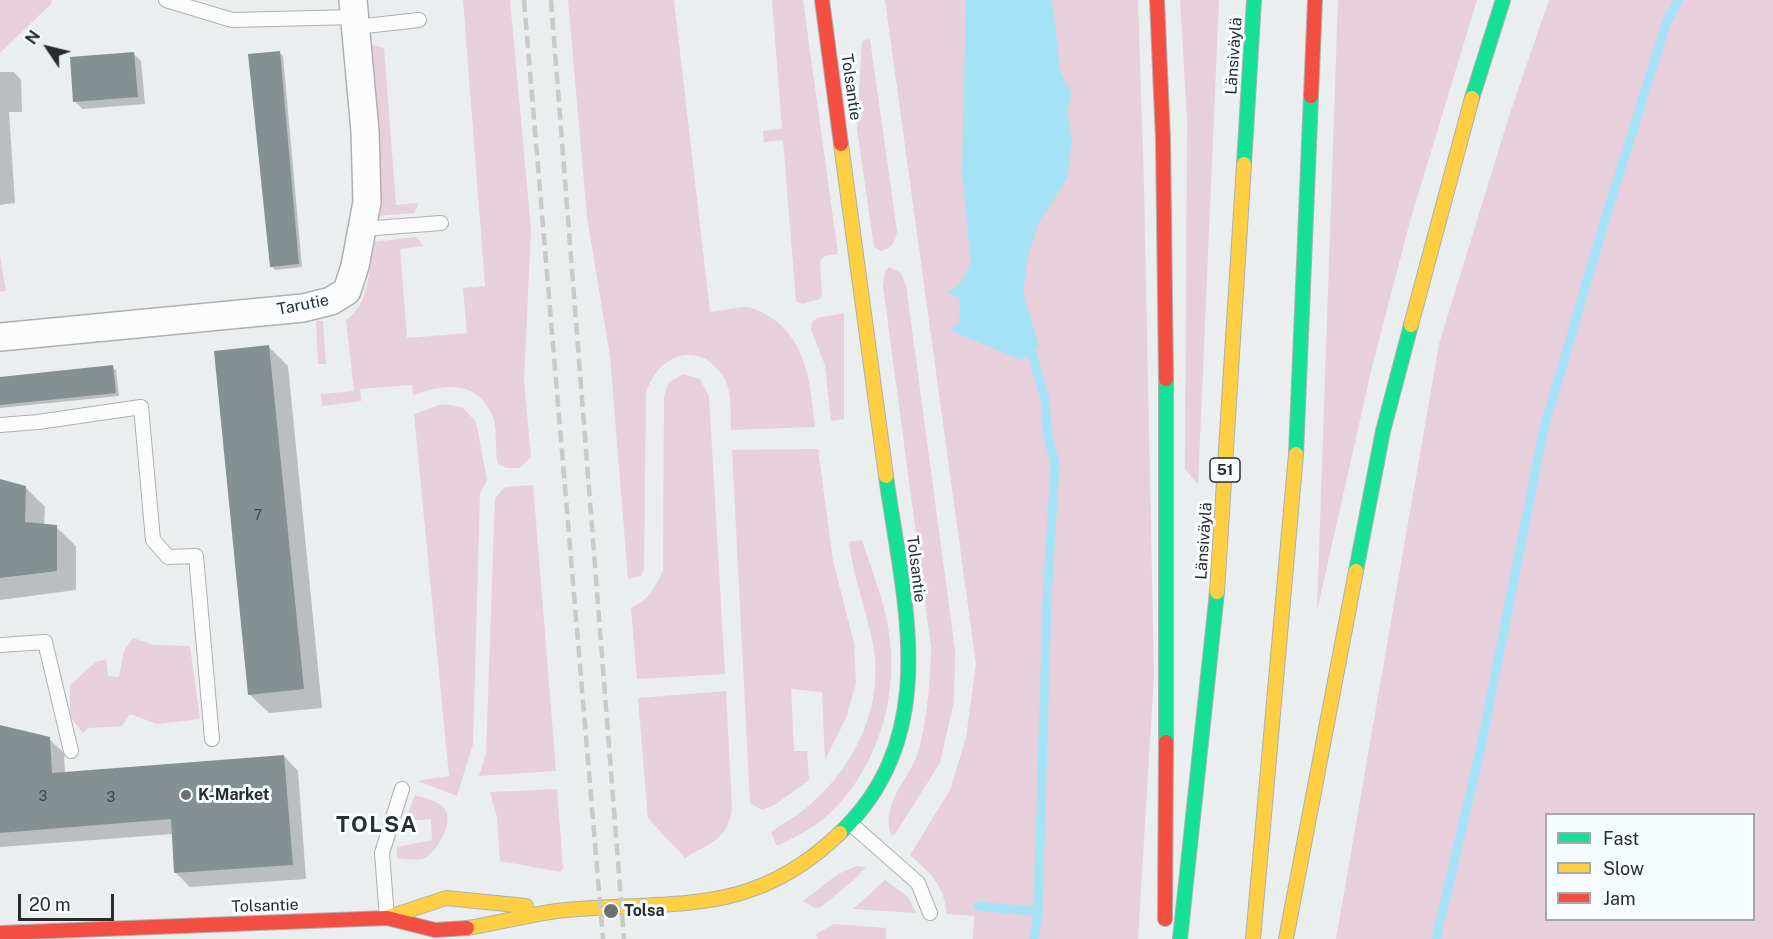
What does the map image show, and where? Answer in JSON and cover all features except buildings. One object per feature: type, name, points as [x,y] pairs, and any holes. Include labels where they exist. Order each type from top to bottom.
[{"type":"main road","name":"Tolsantie","points":[[0,933],[387,918],[447,931],[565,910],[669,906],[725,899],[780,880],[807,863],[851,824],[867,803],[893,752],[908,700],[909,645],[822,0]]},
{"type":"main road","points":[[1157,0],[1163,139],[1168,553],[1165,928]]},
{"type":"main road","name":"Länsiväylä","points":[[1180,939],[1218,586],[1254,0]]},
{"type":"main road","points":[[1253,939],[1296,449],[1315,0]]},
{"type":"main road","points":[[1286,939],[1383,431],[1464,124],[1503,0]]},
{"type":"main road","name":"Tolsantie","points":[[387,918],[446,898],[565,910]]},
{"type":"street","name":"Tarutie","points":[[0,337],[303,308],[332,301],[347,291],[367,202],[365,131],[354,15]]},
{"type":"lane","points":[[166,0],[232,20],[354,15],[419,20]]},
{"type":"lane","points":[[362,229],[441,224]]},
{"type":"lane","points":[[0,425],[38,422],[141,406],[153,540],[168,557],[196,556],[212,739]]},
{"type":"lane","points":[[0,645],[45,642],[71,751]]},
{"type":"lane","points":[[387,918],[382,853],[402,789]]},
{"type":"lane","points":[[851,824],[918,883],[930,913]]},
{"type":"shaded area","points":[[0,0],[52,0],[51,4],[0,53]]},
{"type":"shaded area","points":[[463,0],[510,0],[531,229],[524,381],[531,457],[519,468],[507,468],[498,464],[493,417],[479,396],[469,391],[447,387],[413,396],[412,385],[360,389],[361,401],[322,406],[321,394],[354,391],[346,320],[360,305],[364,295],[373,242],[416,237],[424,246],[400,249],[407,338],[467,333],[463,288],[485,286]]},
{"type":"shaded area","points":[[568,0],[674,0],[710,312],[751,308],[776,321],[787,332],[802,356],[806,369],[815,427],[731,430],[728,387],[722,375],[712,364],[701,357],[690,355],[679,356],[668,361],[651,380],[646,393],[644,568],[641,576],[628,579],[610,356],[587,217]]},
{"type":"shaded area","points":[[772,0],[803,0],[838,254],[825,256],[820,261],[822,293],[820,299],[802,304],[796,301],[783,140],[764,142],[763,131],[782,129]]},
{"type":"shaded area","points":[[885,0],[1138,0],[1154,675],[1138,939],[973,939],[974,916],[947,914],[940,887],[910,855],[950,790],[966,738],[976,664]]},
{"type":"shaded area","points":[[1180,0],[1219,0],[1198,485],[1185,469],[1187,118]]},
{"type":"shaded area","points":[[1338,0],[1477,0],[1410,221],[1372,367],[1317,611]]},
{"type":"shaded area","points":[[1549,0],[1773,0],[1773,939],[1336,939],[1439,344],[1510,113]]},
{"type":"shaded area","points":[[870,39],[897,231],[893,244],[881,251],[874,247],[857,129],[862,41]]},
{"type":"shaded area","points":[[371,44],[384,48],[396,205],[419,203],[414,213],[377,216],[380,151]]},
{"type":"shaded area","points":[[0,256],[6,291],[0,292]]},
{"type":"shaded area","points":[[889,267],[901,273],[906,285],[955,650],[954,701],[940,763],[895,834],[891,835],[889,823],[893,801],[915,760],[925,723],[931,647],[883,286],[885,272]]},
{"type":"shaded area","points":[[844,313],[844,419],[831,421],[825,365],[811,330],[812,322],[817,318]]},
{"type":"shaded area","points":[[316,321],[323,321],[326,364],[318,364]]},
{"type":"shaded area","points":[[683,374],[700,379],[709,396],[725,674],[637,679],[631,608],[650,593],[663,571],[664,396],[668,383]]},
{"type":"shaded area","points":[[442,404],[462,407],[476,422],[487,480],[480,493],[473,744],[457,796],[417,781],[449,776],[414,414]]},
{"type":"shaded area","points":[[818,449],[833,561],[854,643],[856,684],[846,718],[825,760],[822,692],[791,689],[794,751],[807,751],[809,780],[776,804],[762,810],[750,803],[732,450]]},
{"type":"shaded area","points":[[533,485],[556,771],[479,776],[486,754],[495,498],[505,487]]},
{"type":"shaded area","points":[[862,540],[883,605],[891,652],[888,702],[882,727],[862,773],[848,794],[819,822],[777,846],[771,832],[806,808],[837,776],[861,738],[869,717],[876,672],[874,650],[849,542]]},
{"type":"shaded area","points":[[133,638],[154,645],[190,646],[200,719],[157,724],[130,714],[122,726],[88,728],[83,733],[70,716],[70,685],[96,662],[106,659],[108,676],[119,677],[124,651]]},
{"type":"shaded area","points":[[726,691],[732,809],[730,819],[716,840],[685,858],[648,818],[638,698]]},
{"type":"shaded area","points":[[557,789],[563,868],[561,872],[500,861],[497,817],[490,792]]},
{"type":"shaded area","points":[[415,795],[435,802],[445,809],[446,829],[434,850],[425,858],[415,860],[397,858],[397,847],[432,840],[431,819],[405,821]]},
{"type":"shaded area","points":[[857,866],[866,867],[821,907],[815,908],[803,901],[838,874]]},
{"type":"shaded area","points":[[885,880],[908,897],[916,913],[853,909]]},
{"type":"shaded area","points":[[834,924],[886,928],[886,939],[818,939],[816,934]]},
{"type":"water","points":[[966,0],[1052,0],[1061,75],[1072,93],[1067,112],[1072,142],[1067,179],[1039,222],[1028,255],[1023,293],[1039,346],[1032,354],[1020,360],[950,330],[959,323],[960,298],[947,293],[961,283],[971,263],[962,174]]},
{"type":"waterway","points":[[1436,939],[1481,747],[1543,432],[1603,226],[1666,24],[1678,0]]},
{"type":"waterway","points":[[1032,354],[1045,398],[1047,432],[1055,464],[1047,600],[1038,912],[1034,939]]},
{"type":"waterway","points":[[978,906],[1038,912]]},
{"type":"railway","points":[[524,0],[603,939]]},
{"type":"railway","points":[[551,0],[624,939]]},
{"type":"traffic: fast","points":[[1244,164],[1254,0]]},
{"type":"traffic: fast","points":[[1472,98],[1503,0]]},
{"type":"traffic: fast","points":[[1296,454],[1311,96]]},
{"type":"traffic: fast","points":[[1356,571],[1383,431],[1411,325]]},
{"type":"traffic: fast","points":[[1166,379],[1166,742]]},
{"type":"traffic: fast","points":[[840,833],[873,794],[893,753],[905,709],[908,664],[906,617],[886,476]]},
{"type":"traffic: fast","points":[[1180,939],[1217,592]]},
{"type":"traffic: slow","points":[[1411,325],[1472,98]]},
{"type":"traffic: slow","points":[[841,144],[886,476]]},
{"type":"traffic: slow","points":[[1217,592],[1244,164]]},
{"type":"traffic: slow","points":[[1253,939],[1296,454]]},
{"type":"traffic: slow","points":[[1286,939],[1356,571]]},
{"type":"traffic: slow","points":[[467,928],[554,911],[678,904],[712,900],[744,892],[776,879],[808,860],[840,833]]},
{"type":"traffic: slow","points":[[389,917],[446,898],[526,906]]},
{"type":"traffic: jam","points":[[822,0],[841,144]]},
{"type":"traffic: jam","points":[[1157,0],[1163,139],[1166,379]]},
{"type":"traffic: jam","points":[[1311,96],[1315,0]]},
{"type":"traffic: jam","points":[[1165,919],[1166,742]]},
{"type":"traffic: jam","points":[[0,933],[387,918],[435,930],[467,928]]},
{"type":"place","name":"K-Market","points":[[186,795]]},
{"type":"place","name":"Tolsa","points":[[611,911]]},
{"type":"district","name":"TOLSA","points":[[377,825]]}]
